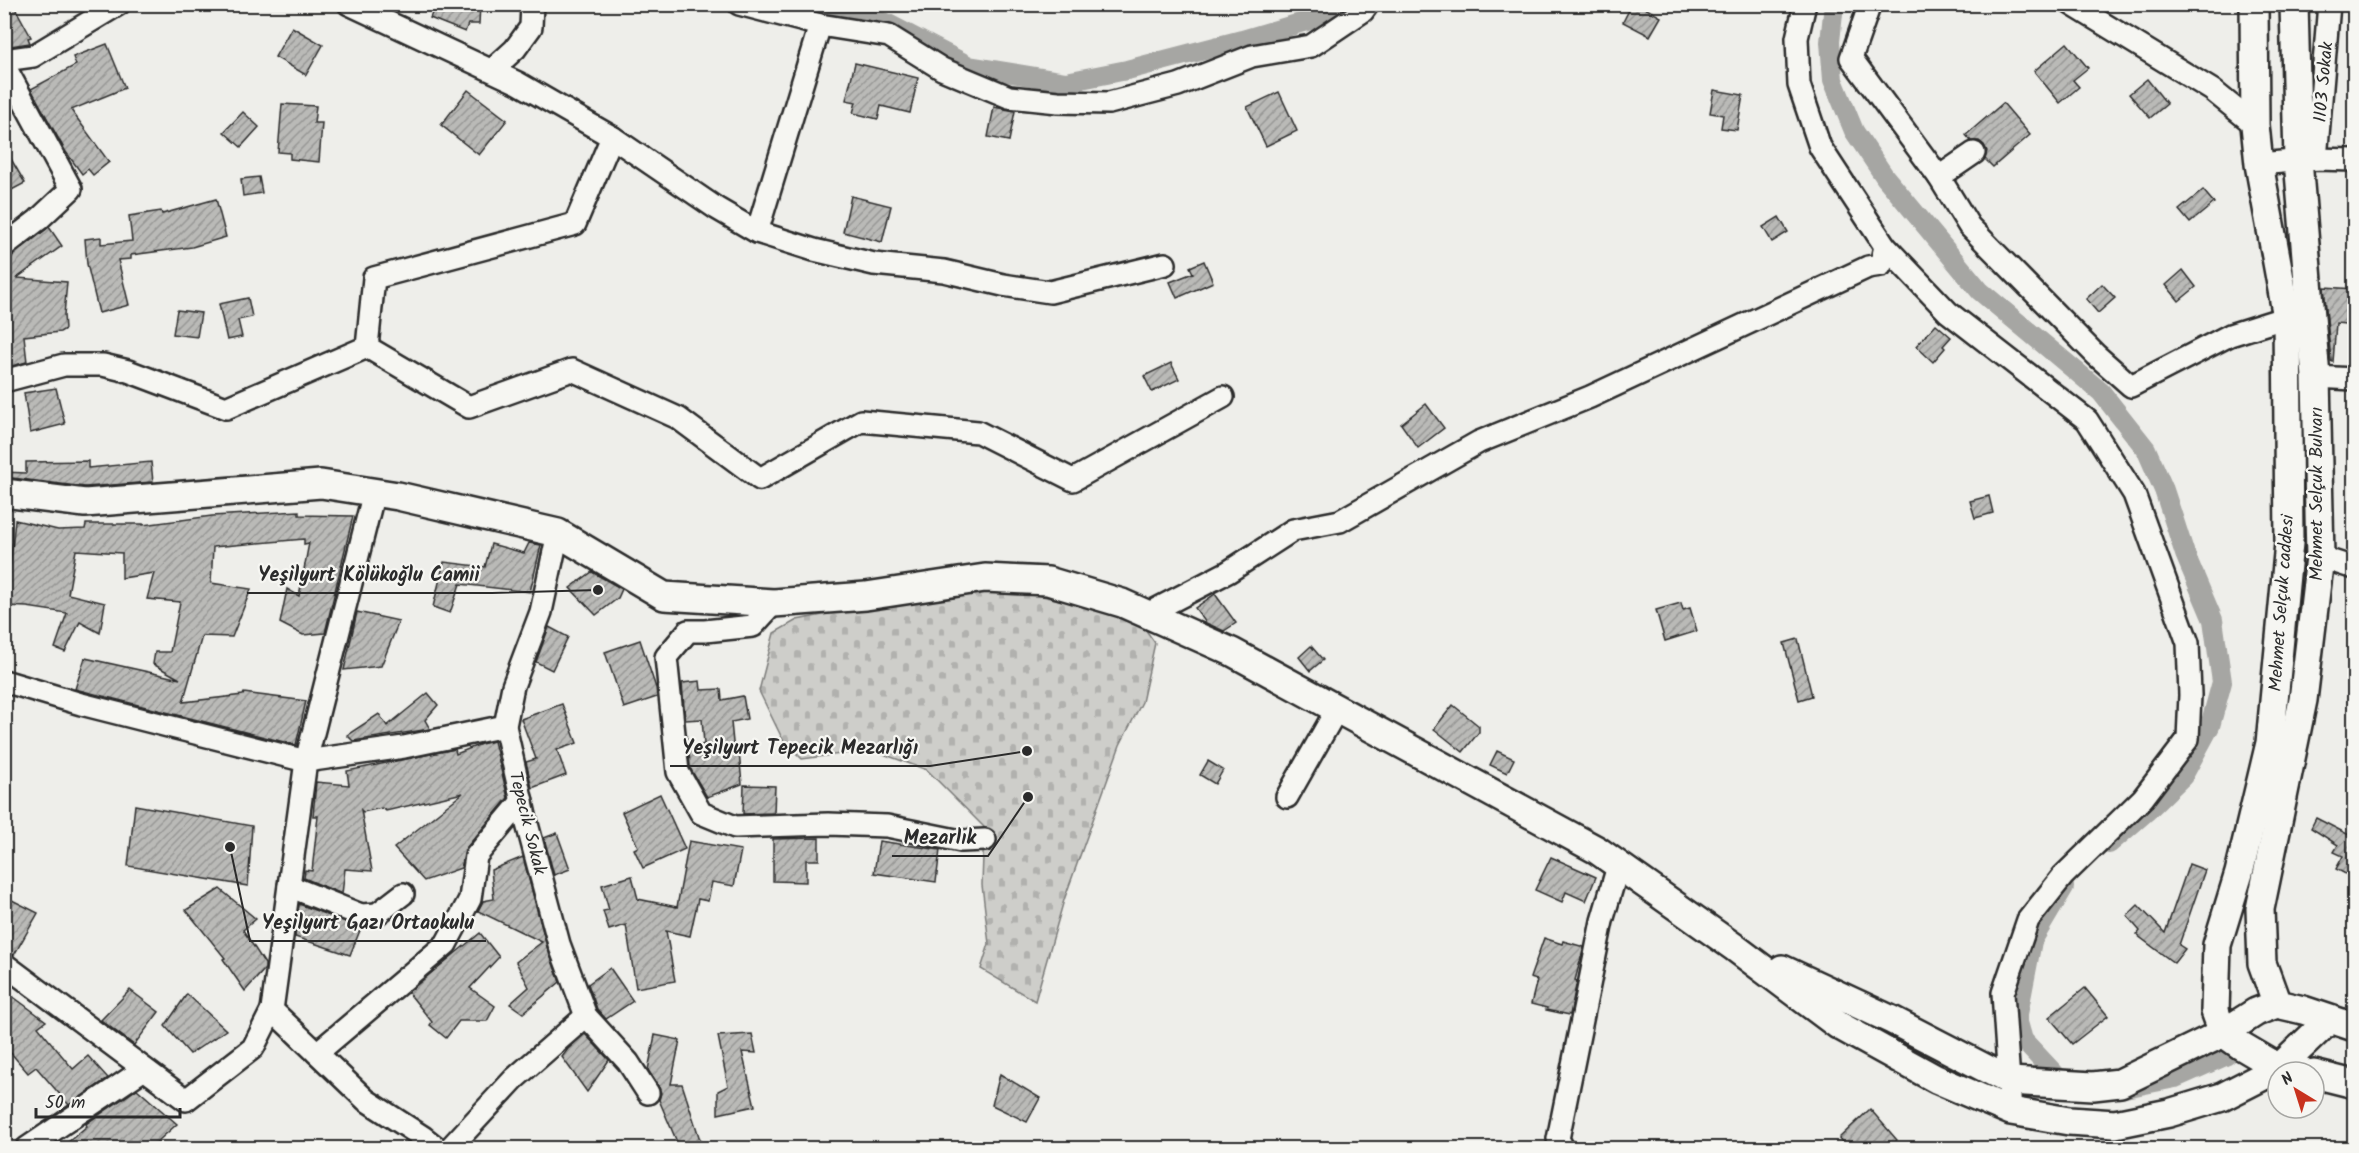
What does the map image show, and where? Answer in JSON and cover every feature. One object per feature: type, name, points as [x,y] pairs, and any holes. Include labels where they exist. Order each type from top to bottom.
[{"type":"main road","name":"Mehmet Selçuk caddesi","points":[[2223,1033],[2215,1011],[2217,945],[2239,873],[2270,743],[2289,543],[2287,317],[2259,164],[2255,125],[2254,4]]},
{"type":"main road","name":"Mehmet Selçuk Bulvarı","points":[[2277,1004],[2262,963],[2260,909],[2303,700],[2320,557],[2316,377],[2307,159],[2294,4]]},
{"type":"main road","points":[[4,493],[85,503],[321,484],[374,492],[558,533],[664,596],[774,603],[866,596],[985,578],[1048,581],[1122,603],[1232,652],[1619,863],[1838,1025],[1936,1079],[2011,1111],[2069,1121],[2115,1124],[2169,1113],[2222,1097],[2266,1080]]},
{"type":"main road","points":[[1734,947],[1892,1020],[2010,1081],[2093,1086],[2120,1083],[2223,1033],[2256,1012],[2277,1004],[2355,1027]]},
{"type":"main road","points":[[2299,1060],[2329,1020]]},
{"type":"main road","points":[[2223,1033],[2273,1060]]},
{"type":"main road","points":[[2326,1077],[2355,1084]]},
{"type":"street","points":[[4,60],[33,56],[119,4]]},
{"type":"street","points":[[349,4],[518,83],[612,137],[716,208],[757,232],[814,250],[874,264],[944,272],[1003,285],[1050,292],[1166,264]]},
{"type":"street","points":[[492,70],[515,49],[531,27],[532,4]]},
{"type":"street","points":[[739,4],[820,25],[889,36],[942,69],[1009,97],[1058,102],[1109,103],[1178,85],[1252,56],[1311,46],[1364,11],[1368,4]]},
{"type":"street","points":[[1806,4],[1797,38],[1799,85],[1820,147],[1885,246],[1948,312],[2087,420],[2134,494],[2188,643],[2190,695],[2188,739],[2143,798],[2063,876],[2028,920],[2003,993],[2011,1111]]},
{"type":"street","points":[[1870,4],[1851,58],[1939,177],[1969,226],[2096,355],[2131,386],[2229,334],[2287,317]]},
{"type":"street","points":[[2072,4],[2212,90],[2255,125]]},
{"type":"street","name":"1103 Sokak","points":[[2307,159],[2329,4]]},
{"type":"street","points":[[757,232],[820,25]]},
{"type":"street","points":[[4,65],[71,189],[38,220],[4,246]]},
{"type":"street","points":[[367,347],[374,278],[575,224],[612,137]]},
{"type":"street","points":[[1939,177],[1974,153]]},
{"type":"street","points":[[2259,164],[2307,159],[2355,160]]},
{"type":"street","points":[[1147,614],[1228,572],[1293,530],[1340,521],[1479,442],[1590,397],[1868,267],[1881,265],[1885,246]]},
{"type":"street","points":[[4,381],[64,365],[103,365],[226,408],[367,347]]},
{"type":"street","points":[[367,347],[469,407],[572,370],[678,418],[760,479],[861,421],[978,432],[1073,480],[1223,397]]},
{"type":"street","points":[[2316,377],[2355,379]]},
{"type":"street","points":[[4,964],[186,1100],[253,1048],[272,1010],[306,761],[374,492]]},
{"type":"street","name":"Tepecik Sokak","points":[[558,533],[541,612],[513,686],[506,726],[522,801],[559,944],[586,1016],[628,1062],[648,1093]]},
{"type":"street","points":[[2320,557],[2355,568]]},
{"type":"street","points":[[774,603],[753,626],[705,631],[688,630],[666,657],[678,772],[701,813],[735,827],[828,824],[887,826],[961,841],[985,840]]},
{"type":"street","points":[[4,681],[81,704],[306,761],[404,747],[506,726]]},
{"type":"street","points":[[1287,797],[1337,709]]},
{"type":"street","points":[[317,1053],[446,944],[470,899],[476,856],[522,801]]},
{"type":"street","points":[[1563,1149],[1558,1139],[1602,921],[1619,863]]},
{"type":"street","points":[[289,886],[361,915],[377,914],[403,894]]},
{"type":"street","points":[[272,1010],[366,1100],[423,1137],[437,1149]]},
{"type":"street","points":[[450,1149],[514,1079],[586,1016]]},
{"type":"street","points":[[27,1149],[144,1069]]},
{"type":"green space","points":[[944,591],[1029,593],[1117,613],[1143,626],[1155,643],[1142,702],[1120,745],[1064,900],[1035,1001],[981,969],[989,944],[982,885],[984,827],[927,770],[872,750],[802,759],[783,740],[759,691],[774,633],[797,620]]},
{"type":"building","points":[[4,4],[13,4],[31,37],[28,38],[30,43],[4,47]]},
{"type":"building","points":[[436,4],[480,4],[479,24],[468,24],[465,32],[430,18]]},
{"type":"building","points":[[1632,4],[1638,4],[1661,17],[1650,36],[1623,22]]},
{"type":"building","points":[[292,27],[323,45],[306,75],[275,57]]},
{"type":"building","points":[[2067,43],[2088,68],[2073,80],[2079,87],[2060,103],[2034,71]]},
{"type":"building","points":[[107,44],[125,88],[71,110],[109,162],[93,175],[88,169],[82,174],[66,152],[31,89],[76,65],[73,57]]},
{"type":"building","points":[[855,63],[918,78],[910,113],[881,106],[878,119],[853,113],[856,102],[846,100]]},
{"type":"building","points":[[2147,79],[2167,104],[2150,118],[2129,94]]},
{"type":"building","points":[[468,90],[507,120],[479,155],[441,125]]},
{"type":"building","points":[[1714,90],[1743,95],[1737,130],[1721,128],[1723,115],[1710,113]]},
{"type":"building","points":[[1279,92],[1297,131],[1266,146],[1247,107]]},
{"type":"building","points":[[2003,103],[2030,135],[1993,167],[1985,159],[1987,151],[1984,145],[1979,141],[1971,141],[1966,135]]},
{"type":"building","points":[[282,104],[316,106],[314,123],[322,123],[319,162],[290,159],[290,153],[278,152]]},
{"type":"building","points":[[994,107],[1015,111],[1009,141],[988,137]]},
{"type":"building","points":[[243,112],[259,127],[241,147],[224,132]]},
{"type":"building","points":[[4,147],[25,183],[4,194]]},
{"type":"building","points":[[259,177],[262,193],[243,196],[241,179]]},
{"type":"building","points":[[2203,190],[2214,203],[2190,223],[2179,210]]},
{"type":"building","points":[[851,196],[891,206],[882,242],[843,232]]},
{"type":"building","points":[[216,199],[226,237],[192,247],[131,255],[131,259],[118,260],[129,305],[99,313],[87,264],[85,239],[101,237],[101,244],[132,241],[129,216],[161,211],[162,214]]},
{"type":"building","points":[[1779,217],[1788,232],[1772,242],[1763,227]]},
{"type":"building","points":[[49,227],[62,246],[17,278],[67,282],[65,329],[60,332],[24,336],[27,362],[4,368],[4,259],[12,256]]},
{"type":"building","points":[[1204,261],[1213,282],[1177,298],[1170,282],[1193,273],[1190,267]]},
{"type":"building","points":[[2183,270],[2196,287],[2179,301],[2166,285]]},
{"type":"building","points":[[2102,284],[2115,298],[2098,313],[2086,299]]},
{"type":"building","points":[[2324,287],[2355,289],[2355,325],[2336,323],[2333,362],[2331,361]]},
{"type":"building","points":[[248,298],[252,317],[238,320],[242,337],[227,340],[219,304]]},
{"type":"building","points":[[177,310],[201,313],[197,337],[173,334]]},
{"type":"building","points":[[1936,324],[1951,337],[1933,362],[1916,346]]},
{"type":"building","points":[[1171,363],[1179,379],[1152,392],[1144,376]]},
{"type":"building","points":[[56,388],[65,424],[30,433],[24,393]]},
{"type":"building","points":[[1426,404],[1444,428],[1418,448],[1401,424]]},
{"type":"building","points":[[88,461],[88,468],[151,462],[153,482],[85,487],[4,477],[4,472],[26,473],[26,462]]},
{"type":"building","points":[[1989,496],[1993,513],[1975,518],[1970,501]]},
{"type":"building","points":[[299,511],[299,515],[353,516],[325,633],[303,635],[280,623],[287,589],[299,596],[309,543],[304,544],[304,539],[213,547],[211,583],[251,589],[232,637],[202,636],[183,702],[243,695],[244,693],[306,701],[296,745],[75,689],[85,658],[180,679],[153,664],[155,652],[170,652],[180,602],[147,599],[154,573],[122,578],[122,553],[76,550],[68,594],[105,603],[100,633],[80,622],[65,652],[55,648],[67,613],[6,606],[15,520],[58,530],[85,529],[86,524],[143,525],[212,516]]},
{"type":"building","points":[[529,543],[541,545],[530,592],[460,584],[450,613],[433,607],[444,562],[485,567],[491,544],[524,553]]},
{"type":"building","points":[[592,572],[622,589],[618,598],[596,615],[570,588]]},
{"type":"building","points":[[1215,594],[1236,623],[1224,631],[1206,623],[1195,608]]},
{"type":"building","points":[[1681,603],[1683,610],[1690,608],[1697,631],[1665,641],[1656,610]]},
{"type":"building","points":[[357,612],[399,621],[381,666],[344,670]]},
{"type":"building","points":[[549,627],[568,637],[552,670],[536,662]]},
{"type":"building","points":[[1798,639],[1812,696],[1799,700],[1784,643]]},
{"type":"building","points":[[640,640],[657,697],[624,708],[605,652]]},
{"type":"building","points":[[1311,646],[1323,660],[1310,671],[1299,657]]},
{"type":"building","points":[[700,681],[701,690],[721,689],[722,700],[743,696],[747,719],[731,722],[734,753],[739,752],[742,784],[707,797],[690,768],[689,750],[704,744],[702,719],[685,720],[682,683]]},
{"type":"building","points":[[428,693],[438,705],[425,720],[430,729],[353,741],[347,735],[379,714],[387,726]]},
{"type":"building","points":[[562,704],[577,743],[557,750],[566,775],[532,788],[526,762],[536,759],[521,719]]},
{"type":"building","points":[[1453,705],[1479,726],[1479,732],[1463,752],[1434,729]]},
{"type":"building","points":[[494,741],[508,798],[466,848],[461,868],[424,881],[394,848],[463,793],[386,811],[382,808],[363,812],[361,810],[372,871],[345,869],[342,894],[304,878],[305,870],[312,871],[318,816],[313,816],[316,782],[349,785],[347,771],[455,749],[456,754]]},
{"type":"building","points":[[1497,751],[1514,759],[1507,773],[1490,765]]},
{"type":"building","points":[[1208,761],[1223,770],[1215,784],[1200,775]]},
{"type":"building","points":[[744,785],[775,786],[774,813],[743,814]]},
{"type":"building","points":[[660,794],[685,849],[643,868],[634,849],[638,847],[622,812]]},
{"type":"building","points":[[135,805],[252,826],[248,886],[128,866]]},
{"type":"building","points":[[2316,818],[2353,837],[2355,833],[2355,879],[2336,869],[2343,856],[2334,852],[2338,845],[2311,828]]},
{"type":"building","points":[[557,833],[570,869],[554,875],[544,838]]},
{"type":"building","points":[[819,838],[819,860],[806,860],[806,882],[773,881],[773,839]]},
{"type":"building","points":[[689,841],[741,850],[734,886],[712,882],[708,901],[698,899],[690,936],[666,931],[675,981],[636,988],[626,925],[609,930],[603,911],[609,910],[602,885],[632,876],[638,899],[677,907]]},
{"type":"building","points":[[879,841],[940,850],[936,882],[874,873]]},
{"type":"building","points":[[523,857],[547,947],[560,982],[523,1013],[510,1004],[529,987],[516,962],[542,942],[478,911],[483,901],[494,899],[491,870]]},
{"type":"building","points":[[1551,857],[1596,877],[1586,901],[1566,892],[1562,902],[1535,890]]},
{"type":"building","points":[[2189,864],[2205,870],[2179,945],[2185,949],[2174,963],[2137,935],[2140,931],[2127,916],[2138,905],[2165,933]]},
{"type":"building","points":[[220,889],[256,919],[243,930],[265,964],[265,969],[245,991],[223,959],[225,958],[186,910]]},
{"type":"building","points":[[4,896],[38,913],[14,955],[4,951]]},
{"type":"building","points":[[299,904],[361,928],[350,955],[295,937]]},
{"type":"building","points":[[480,933],[499,957],[470,988],[495,1006],[487,1021],[459,1021],[446,1038],[430,1025],[432,1022],[408,992]]},
{"type":"building","points":[[1544,938],[1562,944],[1563,941],[1584,947],[1575,980],[1577,981],[1570,1015],[1531,1004],[1537,980],[1530,978]]},
{"type":"building","points":[[610,968],[633,1001],[606,1019],[597,1009],[588,984]]},
{"type":"building","points":[[2085,988],[2108,1016],[2072,1044],[2049,1017]]},
{"type":"building","points":[[4,990],[46,1021],[38,1027],[73,1069],[88,1056],[108,1078],[69,1105],[36,1067],[28,1073],[4,1045]]},
{"type":"building","points":[[130,990],[159,1012],[134,1045],[101,1020]]},
{"type":"building","points":[[187,994],[226,1030],[190,1054],[165,1026]]},
{"type":"building","points":[[585,1034],[609,1060],[587,1092],[562,1057]]},
{"type":"building","points":[[752,1034],[756,1053],[742,1052],[755,1106],[718,1114],[718,1091],[728,1086],[718,1036]]},
{"type":"building","points":[[655,1035],[680,1040],[671,1084],[682,1084],[703,1149],[680,1149],[659,1100],[661,1093],[659,1087],[648,1070]]},
{"type":"building","points":[[1000,1074],[1040,1098],[1027,1122],[992,1105]]},
{"type":"building","points":[[137,1089],[177,1124],[149,1149],[60,1149],[87,1126],[86,1124]]},
{"type":"building","points":[[1870,1109],[1897,1140],[1889,1149],[1847,1149],[1839,1138]]},
{"type":"waterway","points":[[831,4],[888,24],[969,66],[1066,82],[1127,70],[1242,40],[1324,16],[1338,4]]},
{"type":"waterway","points":[[1834,4],[1830,42],[1833,80],[1854,131],[1885,177],[1980,291],[2101,392],[2146,449],[2164,490],[2185,554],[2213,620],[2222,682],[2210,726],[2183,776],[2109,844]]},
{"type":"waterway","points":[[2064,887],[2032,941],[2017,1019],[2023,1040],[2069,1089]]},
{"type":"waterway","points":[[2125,1088],[2175,1078],[2227,1055]]},
{"type":"place","name":"Yeşilyurt Kölükoğlu Camii","points":[[598,590]]},
{"type":"place","name":"Yeşilyurt Tepecik Mezarlığı","points":[[1027,751]]},
{"type":"place","name":"Mezarlık","points":[[1028,797]]},
{"type":"place","name":"Yeşilyurt Gazı Ortaokulu","points":[[230,847]]}]
